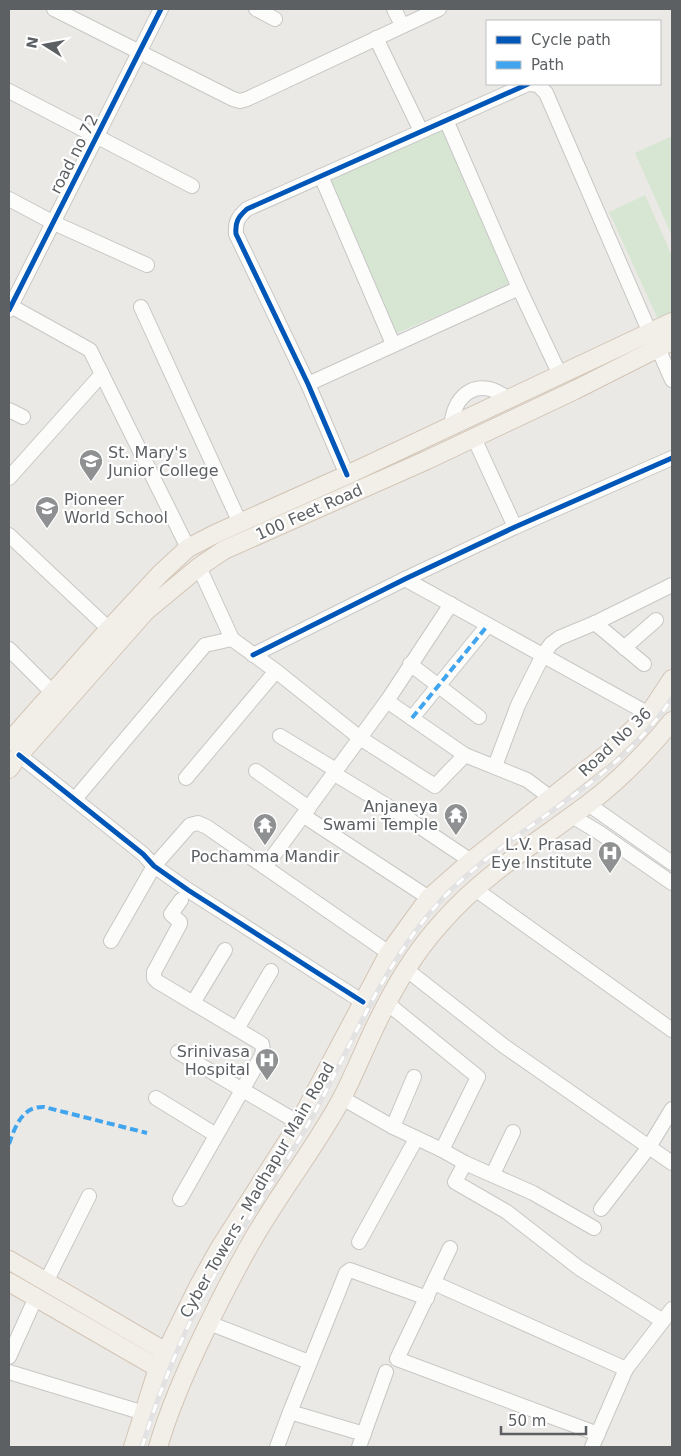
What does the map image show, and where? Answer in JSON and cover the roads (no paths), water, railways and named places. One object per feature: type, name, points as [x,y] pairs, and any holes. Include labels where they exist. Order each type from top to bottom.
[{"type":"main road","name":"100 Feet Road","points":[[12,755],[146,611],[224,550],[474,438],[575,390],[660,341],[672,322]]},
{"type":"main road","name":"100 Feet Road","points":[[12,755],[52,692],[160,574],[188,548],[560,375],[660,341]]},
{"type":"main road","points":[[318,488],[326,504]]},
{"type":"main road","name":"Road No 36","points":[[551,798],[608,753],[649,714],[672,680]]},
{"type":"main road","name":"Road No 36","points":[[588,804],[628,772],[672,721]]},
{"type":"main road","name":"Cyber Towers - Madhapur Main Road","points":[[133,1447],[162,1360],[199,1285],[215,1256],[299,1123],[389,953],[430,898],[471,860],[551,798]]},
{"type":"main road","name":"Cyber Towers - Madhapur Main Road","points":[[159,1447],[167,1415],[224,1289],[264,1221],[342,1098],[387,1004],[425,943],[444,920],[476,889],[515,857],[588,804]]},
{"type":"main road","points":[[9,1260],[46,1282],[162,1360]]},
{"type":"main road","points":[[9,1282],[162,1360]]},
{"type":"street","points":[[54,9],[232,99],[240,100],[247,99],[439,9]]},
{"type":"street","name":"road no 72","points":[[10,307],[161,9]]},
{"type":"street","points":[[256,9],[274,19]]},
{"type":"street","points":[[394,9],[402,25]]},
{"type":"street","points":[[376,38],[421,131]]},
{"type":"street","points":[[348,475],[308,384],[236,234],[235,224],[239,216],[247,209],[446,120],[532,85]]},
{"type":"street","points":[[535,85],[546,93],[660,341],[672,380]]},
{"type":"street","points":[[9,91],[192,186]]},
{"type":"street","points":[[446,120],[519,288],[560,375]]},
{"type":"street","points":[[321,176],[393,344]]},
{"type":"street","points":[[9,200],[54,223],[147,265]]},
{"type":"street","points":[[308,384],[519,288]]},
{"type":"street","points":[[10,307],[86,346],[93,355],[188,548]]},
{"type":"street","points":[[141,308],[240,523]]},
{"type":"street","points":[[9,478],[102,374]]},
{"type":"street","points":[[451,426],[452,413],[458,401],[469,391],[485,387],[500,392],[508,399]]},
{"type":"street","points":[[9,410],[22,417]]},
{"type":"street","points":[[474,438],[515,527]]},
{"type":"street","points":[[253,655],[405,579],[515,527],[672,458]]},
{"type":"street","points":[[9,535],[109,629]]},
{"type":"street","points":[[199,568],[232,639],[276,671],[360,738],[434,786],[466,755]]},
{"type":"street","points":[[405,579],[649,714]]},
{"type":"street","points":[[495,766],[518,705],[543,655],[551,644],[559,638],[595,623],[672,585]]},
{"type":"street","points":[[265,868],[387,701],[450,604]]},
{"type":"street","points":[[624,648],[656,620]]},
{"type":"street","points":[[595,623],[644,664]]},
{"type":"street","points":[[412,718],[488,625]]},
{"type":"street","points":[[75,799],[205,646],[212,642],[232,639]]},
{"type":"street","points":[[9,648],[52,692]]},
{"type":"street","points":[[410,664],[479,717]]},
{"type":"street","points":[[186,778],[276,671]]},
{"type":"street","points":[[387,701],[466,755],[527,780],[551,798]]},
{"type":"street","points":[[280,736],[471,860]]},
{"type":"street","points":[[12,755],[75,799],[143,854],[154,866],[188,890],[363,1002]]},
{"type":"street","points":[[256,771],[306,812],[430,898]]},
{"type":"street","points":[[588,804],[618,827],[672,863]]},
{"type":"street","points":[[572,816],[672,883]]},
{"type":"street","points":[[111,941],[154,866],[190,825],[195,823],[207,827],[389,953]]},
{"type":"street","points":[[610,840],[618,827]]},
{"type":"street","points":[[476,889],[672,1030]]},
{"type":"street","points":[[180,1199],[263,1051],[262,1044],[154,978],[154,972],[180,924],[171,914],[181,900]]},
{"type":"street","points":[[194,1003],[225,950]]},
{"type":"street","points":[[407,970],[504,1046],[672,1163]]},
{"type":"street","points":[[237,1029],[272,971]]},
{"type":"street","points":[[387,1004],[478,1077],[442,1150]]},
{"type":"street","points":[[178,1052],[299,1123]]},
{"type":"street","points":[[393,1127],[414,1077]]},
{"type":"street","points":[[156,1098],[216,1135]]},
{"type":"street","points":[[342,1098],[393,1127],[465,1163],[533,1193],[594,1228]]},
{"type":"street","points":[[601,1209],[649,1147],[672,1109]]},
{"type":"street","points":[[493,1174],[513,1132]]},
{"type":"street","points":[[359,1242],[416,1138]]},
{"type":"street","points":[[465,1163],[455,1182],[507,1212],[579,1268],[663,1321]]},
{"type":"street","points":[[46,1282],[89,1196]]},
{"type":"street","points":[[450,1248],[397,1359],[595,1441],[626,1369],[672,1309]]},
{"type":"street","points":[[277,1447],[309,1362],[346,1273],[350,1270],[427,1298]]},
{"type":"street","points":[[434,1283],[626,1369]]},
{"type":"street","points":[[9,1357],[36,1297]]},
{"type":"street","points":[[209,1323],[309,1362]]},
{"type":"street","points":[[9,1372],[144,1413]]},
{"type":"street","points":[[359,1447],[386,1372]]},
{"type":"street","points":[[290,1412],[364,1434]]},
{"type":"railway","points":[[142,1447],[175,1357],[205,1292],[300,1138],[374,998],[409,940],[453,888],[480,864],[597,777],[625,753],[650,727],[672,698]]},
{"type":"place","name":"St. Mary's Junior College","points":[[91,482]]},
{"type":"place","name":"Pioneer World School","points":[[47,529]]},
{"type":"place","name":"Anjaneya Swami Temple","points":[[456,836]]},
{"type":"place","name":"Pochamma Mandir","points":[[265,846]]},
{"type":"place","name":"L.V. Prasad Eye Institute","points":[[610,874]]},
{"type":"place","name":"Srinivasa Hospital","points":[[267,1081]]}]
